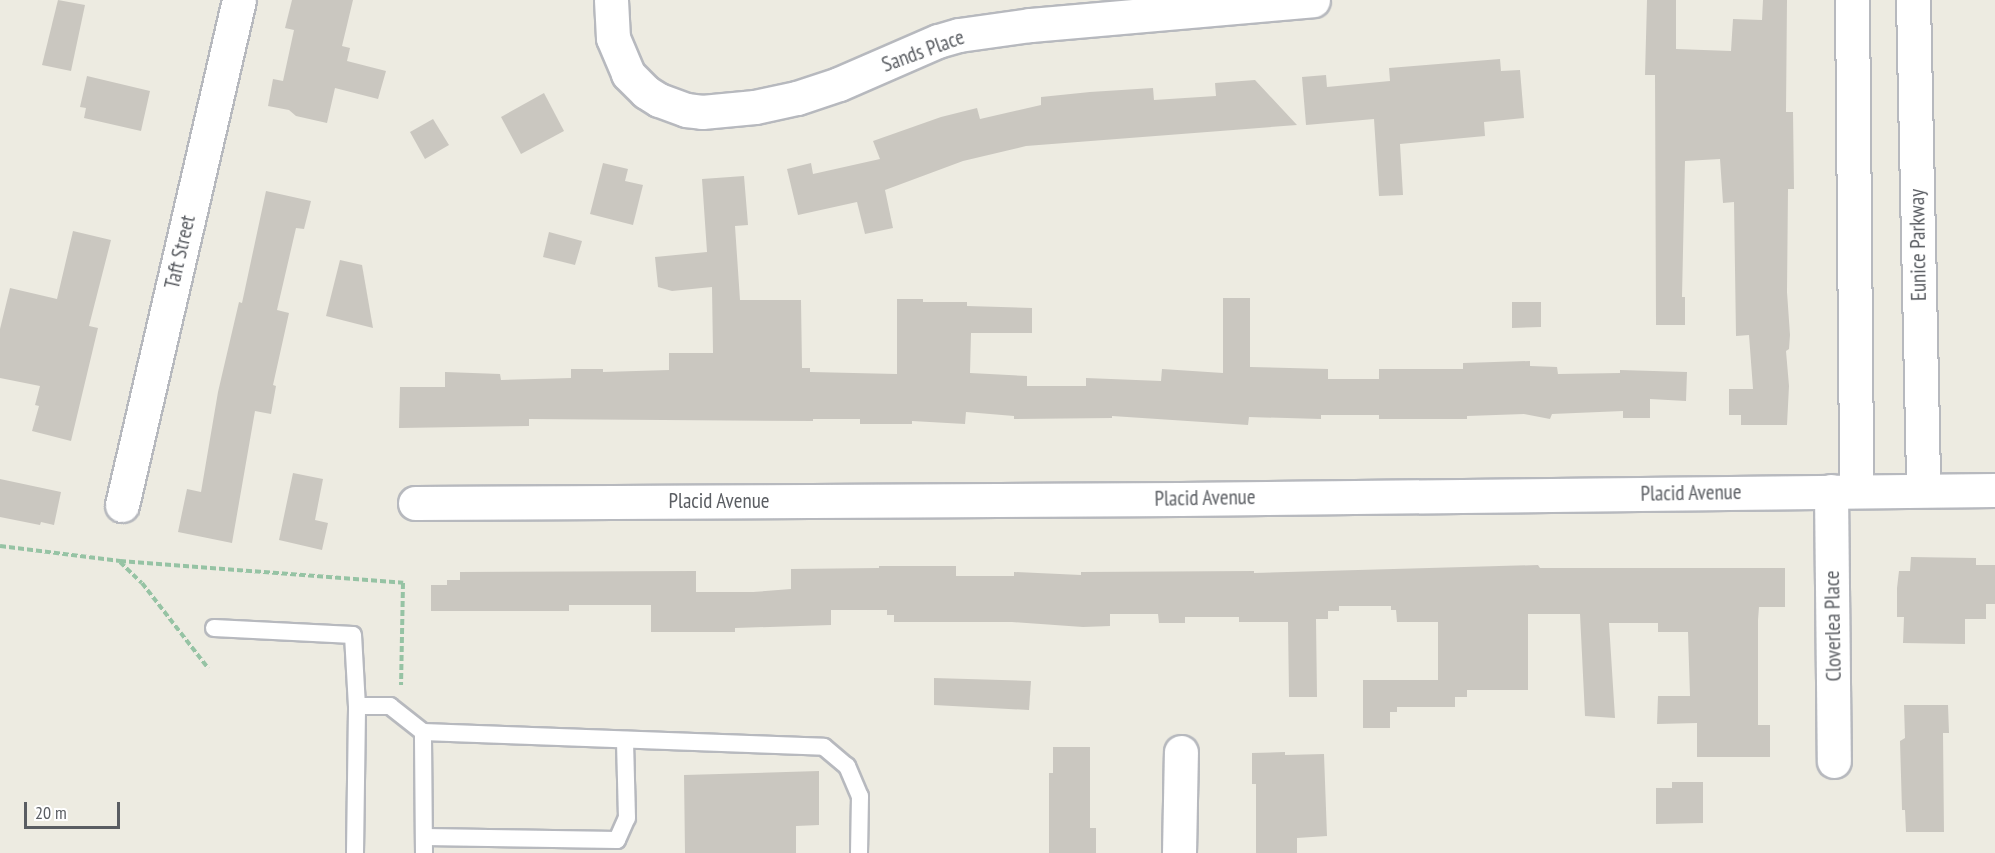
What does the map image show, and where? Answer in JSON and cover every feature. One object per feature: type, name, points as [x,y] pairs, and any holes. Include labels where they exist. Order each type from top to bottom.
[{"type":"street","name":"Taft Street","points":[[122,505],[238,0]]},
{"type":"street","name":"Sands Place","points":[[611,0],[613,38],[628,74],[646,92],[659,100],[702,112],[755,107],[797,98],[839,84],[959,34],[1030,25],[1313,0]]},
{"type":"street","points":[[1843,491],[1851,0]]},
{"type":"street","name":"Eunice Parkway","points":[[1913,0],[1923,490]]},
{"type":"street","name":"Placid Avenue","points":[[414,503],[1168,499],[1995,490]]},
{"type":"street","name":"Cloverlea Place","points":[[1834,761],[1843,491]]},
{"type":"street","points":[[1179,853],[1181,752]]},
{"type":"lane","points":[[214,628],[353,635],[357,706],[355,853]]},
{"type":"lane","points":[[357,706],[390,706],[423,732],[824,747],[847,766],[860,796],[859,853]]},
{"type":"lane","points":[[423,732],[424,845],[617,840],[627,818],[625,740]]},
{"type":"path","points":[[0,546],[120,561],[403,583],[401,692]]},
{"type":"path","points":[[120,561],[141,583],[208,668]]},
{"type":"building","points":[[58,0],[85,5],[71,71],[42,65]]},
{"type":"building","points":[[292,0],[353,0],[342,46],[350,48],[347,61],[386,71],[378,99],[335,88],[327,123],[296,116],[289,110],[268,106],[273,79],[283,81],[294,30],[285,28]]},
{"type":"building","points":[[1647,0],[1676,0],[1676,49],[1731,51],[1733,19],[1762,20],[1763,0],[1787,0],[1786,112],[1793,112],[1794,189],[1788,189],[1787,292],[1790,335],[1789,349],[1786,351],[1789,386],[1787,425],[1741,425],[1741,415],[1729,415],[1729,389],[1753,389],[1749,335],[1736,336],[1734,202],[1723,203],[1720,159],[1685,161],[1682,297],[1685,297],[1685,325],[1656,325],[1655,75],[1645,75]]},
{"type":"building","points":[[1500,59],[1501,71],[1520,70],[1524,118],[1484,122],[1485,136],[1400,144],[1403,195],[1379,196],[1374,119],[1306,125],[1302,77],[1326,75],[1327,87],[1390,81],[1389,68]]},
{"type":"building","points":[[87,76],[150,91],[141,131],[84,118],[86,108],[80,107]]},
{"type":"building","points":[[1255,80],[1297,125],[1026,146],[963,161],[885,190],[893,228],[865,234],[857,202],[798,215],[787,169],[811,163],[813,174],[880,159],[873,141],[941,117],[977,108],[980,119],[1041,105],[1041,97],[1090,92],[1153,88],[1154,100],[1216,96],[1215,83]]},
{"type":"building","points":[[544,93],[564,131],[521,154],[501,117]]},
{"type":"building","points":[[433,119],[449,145],[425,159],[410,132]]},
{"type":"building","points":[[603,163],[628,169],[625,181],[643,185],[633,225],[590,214]]},
{"type":"building","points":[[744,176],[748,225],[735,226],[740,300],[801,300],[802,368],[810,368],[810,372],[897,374],[897,299],[923,299],[923,302],[967,302],[967,306],[1032,308],[1032,333],[971,333],[970,373],[1027,376],[1027,386],[1086,386],[1086,378],[1161,381],[1162,369],[1223,373],[1223,298],[1250,298],[1250,367],[1328,369],[1328,379],[1379,379],[1379,369],[1463,369],[1463,363],[1530,361],[1530,366],[1557,367],[1558,374],[1620,373],[1620,370],[1687,372],[1686,401],[1650,399],[1650,418],[1623,418],[1623,411],[1552,414],[1550,419],[1524,414],[1467,416],[1467,419],[1379,419],[1379,415],[1321,415],[1321,419],[1249,417],[1248,425],[1112,416],[1112,418],[1014,419],[1014,416],[966,412],[965,424],[912,421],[912,424],[860,424],[860,419],[813,419],[813,421],[529,419],[529,426],[399,428],[400,387],[445,387],[445,372],[500,374],[501,380],[571,378],[571,369],[603,369],[603,372],[669,370],[669,353],[713,353],[712,287],[672,291],[658,287],[655,257],[707,252],[702,179]]},
{"type":"building","points":[[266,191],[311,201],[304,229],[296,228],[277,310],[289,313],[273,385],[276,386],[271,414],[255,411],[232,543],[178,532],[187,489],[201,492],[218,392],[239,302],[242,303]]},
{"type":"building","points":[[73,231],[111,240],[89,326],[98,328],[71,441],[32,431],[39,406],[35,405],[40,386],[0,378],[0,329],[10,288],[57,299]]},
{"type":"building","points":[[549,232],[582,241],[575,265],[543,257]]},
{"type":"building","points":[[340,260],[362,265],[373,328],[326,316]]},
{"type":"building","points":[[1512,302],[1541,302],[1541,327],[1512,328]]},
{"type":"building","points":[[293,473],[323,479],[315,520],[328,523],[322,550],[279,540]]},
{"type":"building","points":[[0,479],[61,492],[54,525],[41,522],[40,525],[0,517]]},
{"type":"building","points":[[1911,557],[1976,558],[1976,565],[1995,565],[1995,604],[1986,604],[1986,619],[1965,619],[1965,644],[1903,643],[1904,617],[1897,617],[1897,588],[1899,571],[1910,571]]},
{"type":"building","points":[[1538,565],[1540,568],[1785,568],[1785,607],[1759,607],[1758,725],[1770,725],[1770,757],[1697,757],[1697,723],[1657,724],[1658,696],[1690,696],[1688,632],[1658,632],[1658,623],[1609,623],[1615,718],[1585,716],[1580,614],[1528,614],[1528,690],[1467,690],[1467,697],[1455,697],[1455,707],[1397,707],[1397,712],[1390,712],[1390,728],[1363,728],[1363,680],[1438,680],[1438,622],[1397,622],[1396,610],[1391,610],[1391,606],[1339,606],[1339,611],[1328,611],[1328,619],[1316,619],[1317,697],[1289,697],[1288,622],[1239,622],[1239,617],[1185,617],[1185,623],[1159,623],[1158,614],[1110,614],[1110,626],[1083,627],[1012,622],[894,622],[894,615],[887,615],[887,610],[831,610],[831,625],[735,628],[735,632],[651,632],[651,605],[569,605],[569,611],[431,611],[431,585],[447,585],[447,580],[460,580],[460,572],[696,571],[696,592],[753,592],[791,589],[791,569],[956,566],[956,576],[1014,576],[1014,572],[1081,575],[1081,572],[1254,571],[1254,573]]},
{"type":"building","points":[[934,678],[1031,681],[1029,710],[934,705]]},
{"type":"building","points":[[1904,705],[1948,705],[1949,733],[1943,733],[1944,832],[1906,832],[1905,810],[1902,810],[1900,741],[1905,738]]},
{"type":"building","points":[[1053,747],[1090,747],[1090,828],[1096,828],[1096,853],[1049,853],[1049,773],[1053,773]]},
{"type":"building","points":[[1285,752],[1285,755],[1324,754],[1327,836],[1297,838],[1297,853],[1256,853],[1256,784],[1252,784],[1252,753]]},
{"type":"building","points":[[819,771],[819,825],[796,826],[796,853],[685,853],[684,775]]},
{"type":"building","points":[[1672,782],[1703,782],[1703,823],[1656,824],[1656,788],[1672,788]]}]
